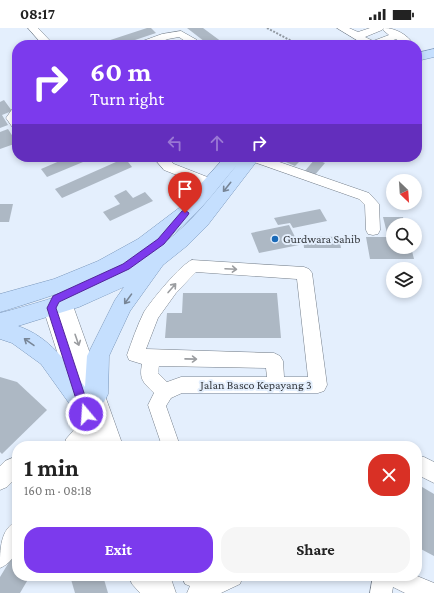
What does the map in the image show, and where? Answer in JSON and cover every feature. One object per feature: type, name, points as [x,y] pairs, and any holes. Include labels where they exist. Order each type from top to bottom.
[{"type":"main road","points":[[422,47],[434,46]]},
{"type":"main road","points":[[422,56],[434,53]]},
{"type":"main road","points":[[0,312],[57,303],[126,266],[161,242],[229,162]]},
{"type":"main road","points":[[0,322],[57,303],[126,277],[159,256],[181,240],[199,223],[248,162]]},
{"type":"main road","points":[[0,303],[58,286],[105,267],[145,244],[185,213]]},
{"type":"main road","points":[[89,398],[98,356],[122,306],[159,256]]},
{"type":"main road","points":[[0,330],[19,336],[48,357],[89,398]]},
{"type":"street","points":[[32,28],[44,40]]},
{"type":"street","points":[[342,28],[364,40]]},
{"type":"street","points":[[357,36],[379,28]]},
{"type":"street","points":[[386,28],[406,40]]},
{"type":"street","points":[[155,40],[166,36],[181,34],[190,40]]},
{"type":"street","points":[[385,40],[398,35]]},
{"type":"street","points":[[164,162],[169,167],[210,183]]},
{"type":"street","points":[[266,162],[364,196],[372,204],[373,230]]},
{"type":"street","name":"Jalan Basco Kepayang 3","points":[[152,358],[135,356],[151,315],[171,289],[192,266],[304,273],[318,385],[181,385],[165,392]]},
{"type":"street","points":[[57,303],[89,398],[111,441]]},
{"type":"street","points":[[169,441],[156,405],[165,392],[149,376],[152,358],[274,361],[276,385]]},
{"type":"street","points":[[89,398],[90,426],[95,441]]},
{"type":"street","points":[[77,441],[83,432],[90,426]]},
{"type":"street","points":[[0,480],[12,468]]},
{"type":"street","points":[[422,468],[434,473]]},
{"type":"street","points":[[0,557],[12,539]]},
{"type":"street","points":[[141,581],[145,593]]},
{"type":"street","points":[[144,581],[154,593]]},
{"type":"street","points":[[161,581],[165,593]]},
{"type":"street","points":[[381,593],[383,581]]},
{"type":"street","points":[[402,581],[418,590]]},
{"type":"path","points":[[267,28],[290,40]]},
{"type":"building","points":[[147,28],[151,28],[156,33],[135,40],[110,40]]},
{"type":"building","points":[[187,28],[203,28],[219,40],[203,40]]},
{"type":"building","points":[[4,100],[12,111],[2,115],[8,125],[0,128],[0,102]]},
{"type":"building","points":[[8,129],[12,135],[12,145],[0,149],[0,132]]},
{"type":"building","points":[[57,162],[83,162],[47,177],[41,169]]},
{"type":"building","points":[[116,162],[128,162],[132,167],[62,198],[55,189]]},
{"type":"building","points":[[286,162],[299,162],[295,166]]},
{"type":"building","points":[[312,162],[325,163],[314,176],[304,172]]},
{"type":"building","points":[[126,190],[133,198],[145,192],[153,201],[110,221],[103,212],[120,204],[114,196]]},
{"type":"building","points":[[0,204],[13,204],[9,222],[0,222]]},
{"type":"building","points":[[320,209],[327,221],[293,228],[290,223],[278,225],[274,218]]},
{"type":"building","points":[[383,217],[403,217],[386,218],[386,229]]},
{"type":"building","name":"Gurdwara Sahib","points":[[289,225],[299,245],[259,253],[251,233]]},
{"type":"building","points":[[303,236],[339,237],[341,248],[304,248]]},
{"type":"building","points":[[366,237],[386,237],[386,254],[413,254],[414,259],[370,259]]},
{"type":"building","points":[[183,293],[277,293],[281,338],[165,338],[167,313],[182,313]]},
{"type":"building","points":[[0,377],[17,382],[47,410],[15,441],[12,441],[12,444],[2,454],[0,452]]},
{"type":"building","points":[[422,487],[434,494],[434,556],[422,550]]},
{"type":"building","points":[[12,557],[12,581],[27,581],[20,593],[0,593],[0,577]]},
{"type":"building","points":[[71,581],[104,581],[108,593],[75,593]]},
{"type":"place","name":"Gurdwara Sahib","points":[[275,239]]},
{"type":"route","points":[[86,414],[51,308],[56,299],[126,266],[161,242],[185,213]]}]
